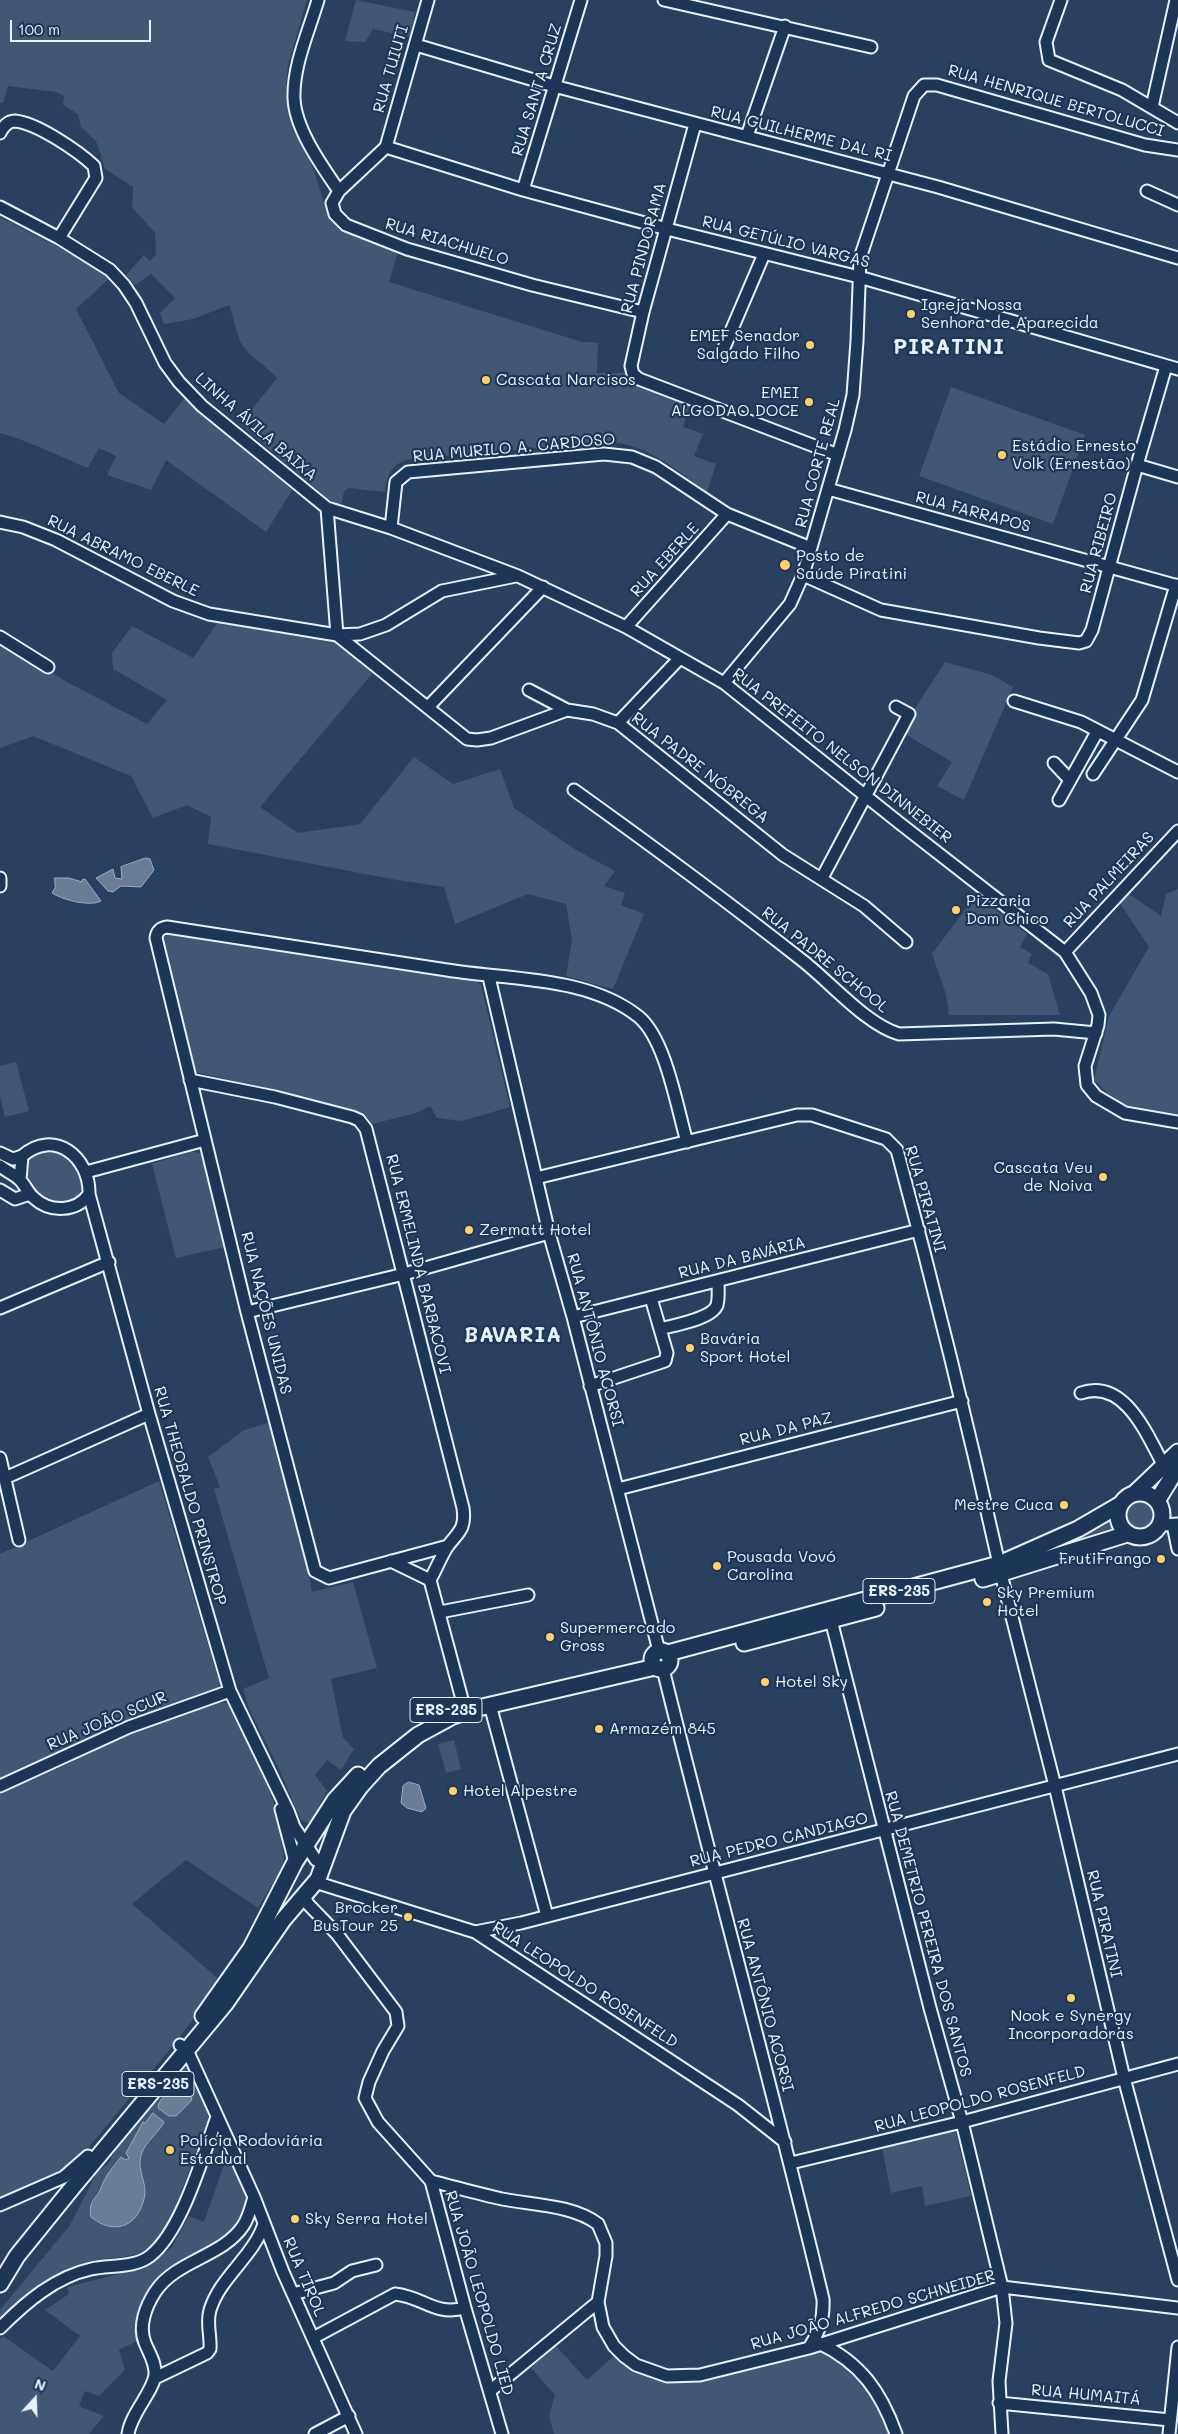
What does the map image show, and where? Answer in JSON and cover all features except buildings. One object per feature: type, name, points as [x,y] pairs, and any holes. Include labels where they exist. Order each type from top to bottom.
[{"type":"main road","name":"ERS-235","points":[[1157,1501],[1178,1452]]},
{"type":"main road","name":"ERS-235","points":[[0,2284],[17,2256],[184,2048],[251,1948],[296,1867],[306,1845],[335,1800],[384,1749],[430,1717],[463,1703],[661,1660],[831,1620],[1000,1569],[1078,1529],[1120,1504],[1171,1466]]},
{"type":"main road","points":[[1135,1493],[1147,1494],[1157,1501],[1170,1524]]},
{"type":"main road","points":[[1120,1504],[1117,1517],[1119,1524],[1127,1534]]},
{"type":"main road","name":"ERS-235","points":[[0,2270],[31,2225],[88,2156],[225,2004],[317,1874],[343,1811],[360,1787],[378,1766],[402,1746],[434,1725],[453,1716],[1127,1534],[1133,1537],[1146,1537],[1170,1524]]},
{"type":"main road","points":[[307,1856],[317,1874],[304,1884],[296,1867],[307,1856]]},
{"type":"main road","points":[[296,1867],[303,1894]]},
{"type":"street","points":[[318,0],[296,77],[294,99],[299,119],[314,154],[339,191],[386,147]]},
{"type":"street","name":"RUA TUIUTI","points":[[386,147],[428,0]]},
{"type":"street","name":"RUA SANTA CRUZ","points":[[524,190],[581,0]]},
{"type":"street","points":[[664,0],[871,47]]},
{"type":"street","points":[[1061,0],[1046,42],[1048,60],[1122,90],[1178,124]]},
{"type":"street","points":[[1152,107],[1176,0]]},
{"type":"street","points":[[747,136],[785,26]]},
{"type":"street","name":"RUA GUILHERME DAL RI","points":[[416,45],[554,86],[888,174],[1178,258]]},
{"type":"street","name":"RUA HENRIQUE BERTOLUCCI","points":[[924,86],[937,84],[1145,145],[1178,150]]},
{"type":"street","name":"RUA CORTE REAL","points":[[724,683],[790,604],[803,575],[838,455],[853,395],[858,341],[858,277],[860,258],[914,96],[924,86]]},
{"type":"street","points":[[0,133],[8,123],[14,121],[29,125],[68,147],[94,166],[96,178],[59,238]]},
{"type":"street","name":"RUA PINDORAMA","points":[[695,124],[643,312],[630,366],[633,374],[639,379],[838,455]]},
{"type":"street","name":"RUA GETÚLIO VARGAS","points":[[386,147],[524,190],[667,229],[858,277],[1178,369]]},
{"type":"street","points":[[1147,190],[1178,204]]},
{"type":"street","name":"RUA RIACHUELO","points":[[339,191],[332,203],[335,214],[346,225],[355,229],[407,249],[643,312]]},
{"type":"street","name":"LINHA ÁVILA BAIXA","points":[[0,207],[59,238],[110,270],[124,285],[136,304],[165,363],[202,406],[327,508]]},
{"type":"street","points":[[723,350],[764,254]]},
{"type":"street","name":"RUA RIBEIRO","points":[[803,575],[881,610],[1039,638],[1079,643],[1086,641],[1092,630],[1136,465],[1166,366]]},
{"type":"street","name":"RUA MURILO A. CARDOSO","points":[[391,528],[396,482],[408,472],[604,454],[642,460],[727,514],[812,548]]},
{"type":"street","points":[[1136,465],[1178,477]]},
{"type":"street","name":"RUA FARRAPOS","points":[[828,489],[1110,566]]},
{"type":"street","points":[[327,508],[337,634]]},
{"type":"street","name":"RUA PREFEITO NELSON DINNEBIER","points":[[327,508],[391,528],[543,587],[626,627],[724,683],[866,797],[1065,952],[1084,980],[1096,1004],[1099,1015],[1096,1033],[1085,1066],[1087,1085],[1096,1096],[1125,1113],[1178,1122]]},
{"type":"street","name":"RUA EBERLE","points":[[626,627],[727,514]]},
{"type":"street","name":"RUA ABRAMO EBERLE","points":[[0,522],[23,527],[56,540],[173,601],[209,614],[337,634],[360,634],[386,625],[442,591],[518,576]]},
{"type":"street","points":[[1092,774],[1142,700],[1177,586],[1110,566]]},
{"type":"street","points":[[428,707],[543,587]]},
{"type":"street","name":"RUA PADRE NÓBREGA","points":[[337,634],[466,738],[477,740],[491,738],[567,710],[593,714],[618,723],[783,855],[864,906],[906,942]]},
{"type":"street","points":[[0,637],[48,667]]},
{"type":"street","points":[[618,723],[679,659]]},
{"type":"street","points":[[529,690],[567,710]]},
{"type":"street","points":[[1014,701],[1067,717],[1115,739],[1178,772]]},
{"type":"street","points":[[822,878],[909,714],[896,707]]},
{"type":"street","points":[[1059,800],[1097,732]]},
{"type":"street","points":[[1054,763],[1070,780]]},
{"type":"street","name":"RUA PADRE SCHOOL","points":[[574,790],[682,867],[807,964],[872,1021],[887,1030],[899,1034],[1054,1029],[1096,1033]]},
{"type":"street","name":"RUA PALMEIRAS","points":[[1065,952],[1178,830]]},
{"type":"street","points":[[0,878],[0,886]]},
{"type":"street","name":"RUA NAÇÕES UNIDAS","points":[[448,1546],[329,1578],[316,1571],[248,1312],[156,938],[159,930],[168,927],[489,977]]},
{"type":"street","points":[[489,977],[559,984],[586,990],[608,998],[639,1018],[653,1034],[661,1051],[687,1142]]},
{"type":"street","name":"RUA ANTÔNIO ACORSI","points":[[489,977],[549,1233],[618,1489],[713,1873],[791,2163],[823,2300],[821,2322],[814,2346]]},
{"type":"street","name":"RUA ERMELINDA BARBACOVI","points":[[190,1080],[275,1098],[359,1120],[366,1129],[463,1508],[463,1526],[459,1535],[448,1546],[430,1580]]},
{"type":"street","name":"RUA PIRATINI","points":[[536,1178],[797,1115],[812,1114],[886,1139],[897,1150],[962,1401],[1000,1569],[1055,1786],[1124,2078],[1178,2280]]},
{"type":"street","points":[[0,1153],[13,1159],[22,1156],[36,1147],[47,1145],[59,1146],[76,1156],[86,1172],[205,1140]]},
{"type":"street","points":[[20,1180],[22,1156]]},
{"type":"street","points":[[0,1166],[20,1180],[30,1194],[43,1204],[55,1208],[80,1206],[96,1216]]},
{"type":"street","name":"RUA THEOBALDO PRINSTROP","points":[[86,1172],[89,1194],[149,1414],[230,1691],[294,1827],[306,1845],[317,1874]]},
{"type":"street","points":[[0,1190],[15,1199],[30,1194]]},
{"type":"street","points":[[80,1206],[89,1194]]},
{"type":"street","name":"RUA DA BAVÁRIA","points":[[573,1317],[919,1230]]},
{"type":"street","points":[[248,1312],[404,1274],[549,1233]]},
{"type":"street","points":[[0,1308],[109,1262]]},
{"type":"street","points":[[660,1329],[705,1316],[713,1311],[718,1304],[718,1281]]},
{"type":"street","points":[[590,1386],[662,1364],[667,1353],[651,1298]]},
{"type":"street","points":[[1081,1393],[1091,1390],[1105,1390],[1118,1396],[1140,1422],[1171,1466]]},
{"type":"street","name":"RUA DA PAZ","points":[[618,1489],[962,1401]]},
{"type":"street","points":[[5,1478],[149,1414]]},
{"type":"street","points":[[0,1458],[20,1540]]},
{"type":"street","points":[[1170,1524],[1178,1549]]},
{"type":"street","points":[[391,1561],[430,1580],[463,1703]]},
{"type":"street","points":[[440,1612],[528,1595]]},
{"type":"street","name":"RUA DEMETRIO PEREIRA DOS SANTOS","points":[[831,1620],[883,1831],[962,2122],[1002,2287],[1006,2324],[998,2381],[1002,2434]]},
{"type":"street","name":"RUA JOÃO SCUR","points":[[0,1786],[129,1727],[230,1691]]},
{"type":"street","points":[[490,1706],[547,1916]]},
{"type":"street","name":"RUA PEDRO CANDIAGO","points":[[475,1932],[495,1930],[1178,1754]]},
{"type":"street","name":"RUA THEOBALDO PRINSTROP","points":[[272,1778],[296,1867]]},
{"type":"street","name":"RUA LEOPOLDO ROSENFELD","points":[[317,1874],[348,1891],[475,1932],[738,2105],[785,2142]]},
{"type":"street","name":"RUA JOÃO LEOPOLDO LIED","points":[[303,1894],[308,1904],[337,1934],[396,2012],[398,2026],[369,2082],[366,2098],[378,2122],[432,2181],[465,2308],[502,2434]]},
{"type":"street","name":"RUA TIROL","points":[[184,2048],[254,2197],[293,2294],[356,2434]]},
{"type":"street","name":"RUA LEOPOLDO ROSENFELD","points":[[791,2163],[962,2122],[1178,2064]]},
{"type":"street","points":[[0,2328],[24,2303],[72,2274],[137,2262],[149,2257],[162,2245],[176,2224],[217,2117]]},
{"type":"street","points":[[0,2205],[55,2182],[78,2166],[88,2156]]},
{"type":"street","points":[[432,2181],[502,2199],[567,2211],[593,2220],[602,2229],[606,2243],[606,2256],[598,2302],[490,2391]]},
{"type":"street","points":[[128,2434],[138,2408],[155,2378],[155,2366],[144,2340],[142,2329],[149,2303],[163,2282],[218,2248],[243,2227],[254,2197]]},
{"type":"street","points":[[155,2378],[200,2358],[210,2349],[208,2323],[215,2297],[256,2244],[264,2224]]},
{"type":"street","points":[[293,2294],[334,2283],[352,2271],[376,2265]]},
{"type":"street","name":"RUA JOÃO ALFREDO SCHNEIDER","points":[[598,2302],[603,2327],[614,2346],[636,2365],[667,2376],[700,2375],[814,2346],[1002,2287],[1178,2308]]},
{"type":"street","points":[[313,2338],[395,2294],[407,2295],[450,2312],[465,2308]]},
{"type":"street","points":[[814,2346],[846,2357],[864,2374],[884,2406],[896,2434]]},
{"type":"street","points":[[1169,2434],[1178,2347]]},
{"type":"street","name":"RUA HUMAITÁ","points":[[999,2403],[1170,2420]]},
{"type":"street","points":[[315,2434],[349,2416]]},
{"type":"shaded area","points":[[0,0],[307,0],[288,65],[286,84],[294,122],[314,171],[325,206],[339,221],[399,248],[389,282],[582,342],[598,343],[597,373],[625,373],[633,379],[690,403],[683,427],[703,434],[694,456],[716,464],[707,492],[664,461],[641,449],[614,442],[410,459],[392,470],[387,480],[385,492],[349,488],[344,491],[342,503],[338,504],[327,498],[240,424],[277,378],[249,353],[241,343],[229,305],[193,319],[164,324],[160,313],[175,298],[151,274],[135,285],[126,275],[144,255],[150,261],[156,254],[155,233],[132,207],[133,187],[105,169],[96,141],[81,127],[78,114],[63,105],[64,96],[56,92],[8,86],[3,103],[0,103]]},
{"type":"shaded area","points":[[356,0],[415,12],[410,37],[373,29],[365,42],[345,41]]},
{"type":"shaded area","points":[[0,217],[104,271],[111,277],[76,309],[119,393],[164,424],[185,398],[200,413],[292,490],[266,532],[166,460],[151,490],[107,475],[116,456],[99,448],[88,468],[33,444],[0,433]]},
{"type":"shaded area","name":"Estádio Ernesto Volk (Ernestão)","points":[[951,387],[1085,435],[1053,524],[919,476]]},
{"type":"shaded area","points":[[218,622],[332,639],[351,651],[372,674],[260,807],[298,833],[360,824],[414,757],[453,784],[500,769],[514,808],[576,850],[615,871],[604,886],[625,893],[621,905],[644,914],[613,989],[566,976],[572,940],[566,904],[528,894],[455,924],[444,887],[397,880],[208,844],[211,817],[187,805],[153,818],[131,776],[33,736],[0,748],[0,641],[67,682],[147,724],[167,700],[113,669],[112,653],[132,626],[193,658]]},
{"type":"shaded area","points":[[945,662],[992,675],[1013,687],[964,800],[937,786],[952,762],[905,734],[916,707]]},
{"type":"shaded area","points":[[146,858],[150,859],[154,870],[141,887],[121,886],[113,892],[108,891],[96,878],[113,869],[115,878],[122,879],[121,867]]},
{"type":"shaded area","points":[[55,878],[69,878],[82,882],[85,879],[101,901],[84,903],[57,896],[52,893],[55,888]]},
{"type":"shaded area","points":[[1178,889],[1178,1114],[1173,1114],[1148,1111],[1130,1106],[1113,1097],[1094,1080],[1109,1016],[1149,947],[1119,902],[1128,893],[1161,916],[1166,894]]},
{"type":"shaded area","points":[[976,895],[1027,934],[1020,947],[1032,954],[1028,963],[1048,974],[1060,1015],[949,1015],[946,994],[932,954]]},
{"type":"shaded area","points":[[163,932],[475,980],[481,985],[510,1107],[462,1121],[437,1118],[430,1106],[416,1113],[372,1124],[364,1114],[355,1110],[196,1072],[193,1070],[160,937]]},
{"type":"shaded area","points":[[16,1062],[29,1111],[5,1117],[0,1096],[0,1066]]},
{"type":"shaded area","points":[[55,1150],[72,1159],[79,1167],[82,1176],[82,1186],[79,1194],[74,1201],[66,1205],[56,1206],[45,1202],[26,1183],[26,1160],[37,1151]]},
{"type":"shaded area","points":[[192,1151],[201,1154],[225,1247],[176,1258],[152,1164]]},
{"type":"shaded area","points":[[271,1422],[306,1555],[312,1592],[353,1582],[377,1668],[331,1679],[343,1738],[354,1749],[341,1770],[327,1760],[315,1775],[327,1791],[310,1822],[306,1823],[301,1820],[279,1769],[249,1709],[243,1689],[269,1678],[214,1489],[220,1487],[208,1457],[244,1430]]},
{"type":"shaded area","points":[[159,1481],[220,1685],[217,1688],[131,1720],[0,1780],[0,1554]]},
{"type":"shaded area","points":[[1138,1497],[1144,1498],[1149,1502],[1153,1507],[1153,1519],[1149,1524],[1144,1528],[1138,1529],[1132,1528],[1127,1524],[1123,1519],[1122,1513],[1123,1507],[1127,1502],[1132,1498]]},
{"type":"shaded area","points":[[1112,1516],[1118,1534],[1019,1558],[1096,1528]]},
{"type":"shaded area","points":[[211,1703],[228,1703],[265,1778],[277,1812],[284,1859],[280,1871],[258,1908],[186,1860],[132,1904],[222,1982],[176,2042],[74,2165],[54,2177],[0,2198],[0,1794],[70,1763],[101,1745]]},
{"type":"shaded area","points":[[454,1740],[461,1769],[446,1773],[438,1744]]},
{"type":"shaded area","points":[[409,1782],[419,1785],[426,1808],[422,1812],[407,1808],[401,1803],[403,1786]]},
{"type":"shaded area","points":[[183,2067],[187,2068],[210,2115],[169,2224],[158,2239],[148,2248],[138,2253],[79,2265],[56,2275],[18,2302],[0,2319],[0,2310],[70,2225],[97,2172],[108,2164],[118,2147]]},
{"type":"shaded area","points":[[185,2086],[190,2091],[192,2100],[176,2116],[169,2116],[158,2108],[164,2097],[172,2091]]},
{"type":"shaded area","points":[[153,2113],[164,2122],[146,2145],[141,2155],[140,2166],[145,2194],[141,2209],[136,2217],[123,2226],[108,2226],[99,2223],[91,2217],[92,2203],[107,2176],[121,2157],[126,2160],[129,2158],[126,2153],[143,2122],[145,2123]]},
{"type":"shaded area","points":[[949,2131],[956,2133],[971,2196],[925,2206],[922,2186],[891,2193],[882,2148]]},
{"type":"shaded area","points":[[228,2153],[247,2190],[248,2199],[245,2209],[230,2230],[214,2244],[177,2267],[160,2280],[146,2295],[138,2315],[137,2341],[119,2350],[125,2370],[99,2396],[85,2391],[79,2406],[104,2416],[89,2434],[0,2434],[0,2339],[3,2336],[53,2371],[80,2336],[45,2310],[69,2294],[67,2287],[149,2266],[172,2247],[189,2216],[204,2222]]},
{"type":"shaded area","points":[[556,2346],[587,2380],[614,2356],[637,2371],[662,2379],[821,2350],[845,2365],[864,2384],[879,2408],[890,2434],[554,2434],[549,2416],[555,2395],[531,2368]]},
{"type":"place","name":"Igreja Nossa Senhora de Aparecida","points":[[911,314]]},
{"type":"place","name":"EMEF Senador Salgado Filho","points":[[810,345]]},
{"type":"place","name":"Cascata Narcisos","points":[[486,380]]},
{"type":"place","name":"EMEI ALGODAO DOCE","points":[[809,402]]},
{"type":"place","name":"Estádio Ernesto Volk (Ernestão)","points":[[1002,455]]},
{"type":"place","name":"Posto de Saúde Piratini","points":[[785,565]]},
{"type":"place","name":"Pizzaria Dom Chico","points":[[956,910]]},
{"type":"place","name":"Cascata Veu de Noiva","points":[[1103,1177]]},
{"type":"place","name":"Zermatt Hotel","points":[[469,1230]]},
{"type":"place","name":"Bavária Sport Hotel","points":[[690,1348]]},
{"type":"place","name":"Mestre Cuca","points":[[1064,1505]]},
{"type":"place","name":"FrutiFrango","points":[[1161,1559]]},
{"type":"place","name":"Pousada Vovó Carolina","points":[[717,1566]]},
{"type":"place","name":"Sky Premium Hotel","points":[[987,1602]]},
{"type":"place","name":"Supermercado Gross","points":[[550,1637]]},
{"type":"place","name":"Hotel Sky","points":[[765,1682]]},
{"type":"place","name":"Armazém 845","points":[[599,1729]]},
{"type":"place","name":"Hotel Alpestre","points":[[453,1791]]},
{"type":"place","name":"Brocker BusTour 25","points":[[408,1917]]},
{"type":"place","name":"Nook e Synergy Incorporadoras","points":[[1071,1998]]},
{"type":"place","name":"Polícia Rodoviária Estadual","points":[[170,2150]]},
{"type":"place","name":"Sky Serra Hotel","points":[[295,2219]]},
{"type":"district","name":"PIRATINI","points":[[949,348]]},
{"type":"district","name":"BAVARIA","points":[[513,1336]]}]
